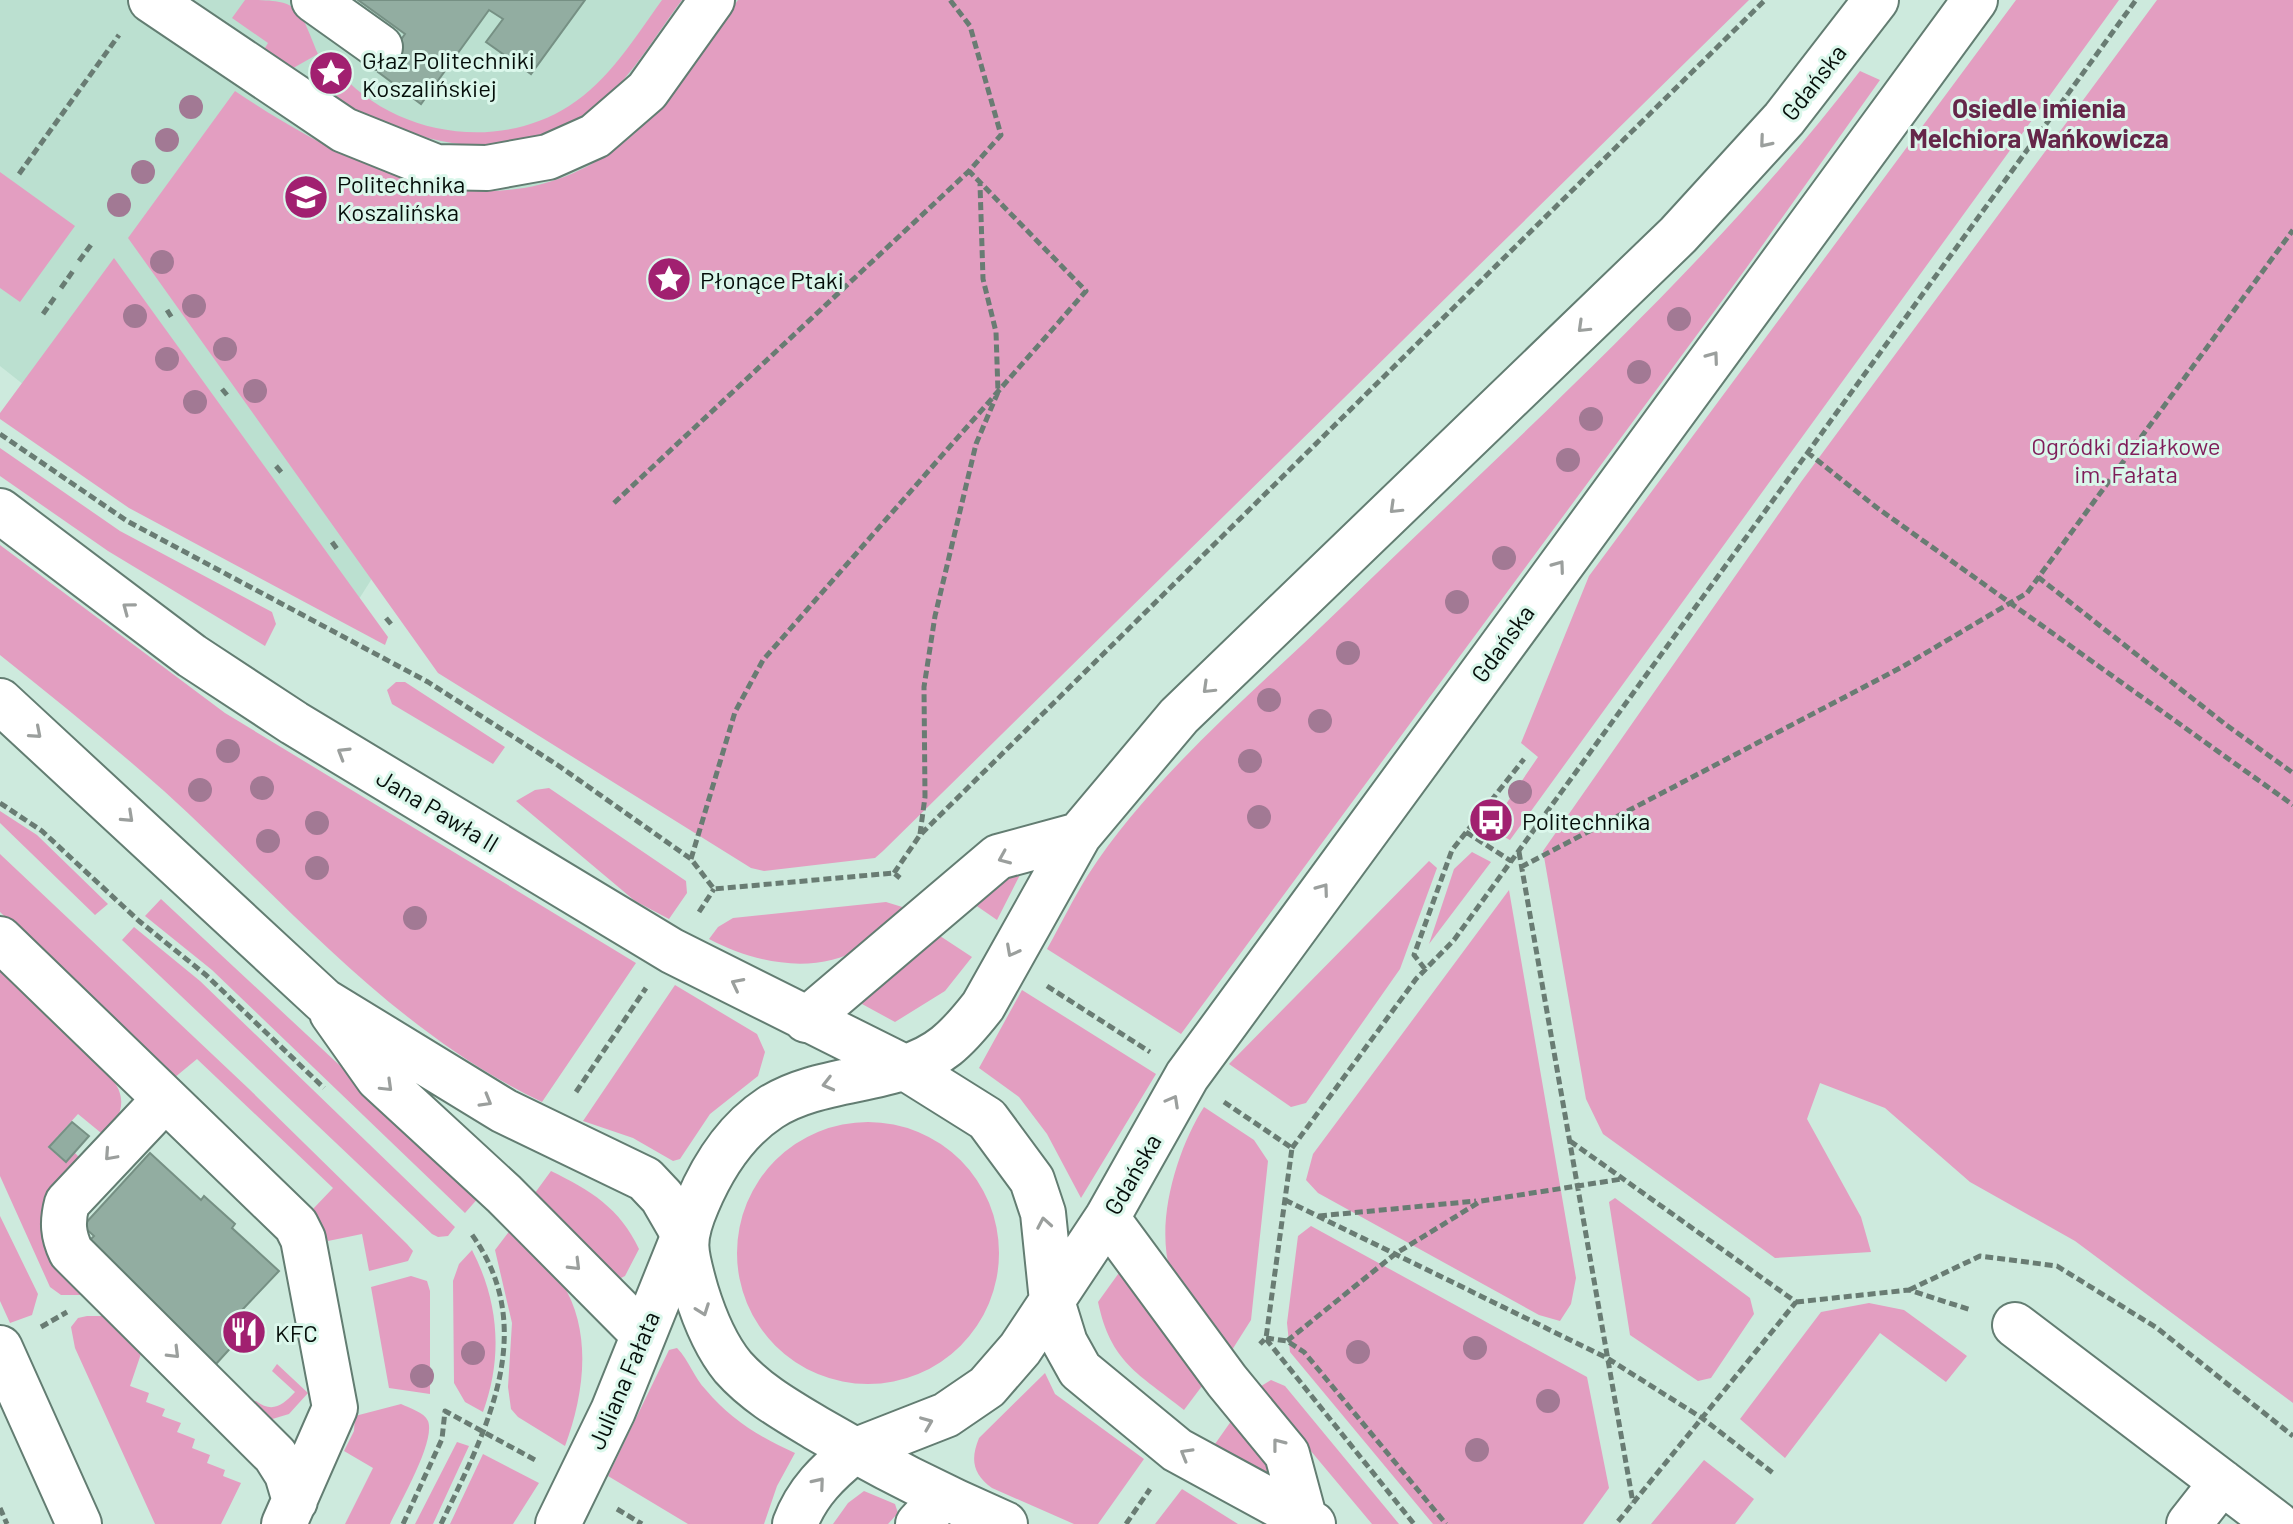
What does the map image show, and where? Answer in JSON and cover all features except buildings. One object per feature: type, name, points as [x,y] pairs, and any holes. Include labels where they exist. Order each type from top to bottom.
[{"type":"main road","points":[[314,0],[380,47]]},
{"type":"main road","points":[[139,12],[344,130],[436,167],[487,168],[548,157],[595,136],[647,91],[712,0]]},
{"type":"main road","name":"Gdańska","points":[[904,1067],[944,1048],[983,1006],[1079,835],[1179,716],[1687,226],[1774,131],[1876,0]]},
{"type":"main road","name":"Gdańska","points":[[854,1451],[946,1415],[987,1387],[1020,1349],[1107,1218],[1187,1076],[1975,0]]},
{"type":"main road","name":"Jana Pawła II","points":[[0,511],[192,656],[294,723],[672,951],[904,1067],[987,1119],[1013,1149],[1032,1180],[1043,1213],[1052,1301],[1065,1343],[1080,1370],[1177,1450],[1308,1520]]},
{"type":"main road","points":[[0,701],[72,764],[324,1001],[378,1078],[504,1194],[642,1333]]},
{"type":"main road","points":[[806,1020],[998,857],[1079,835]]},
{"type":"main road","points":[[0,939],[296,1225],[303,1239],[335,1408],[290,1512]]},
{"type":"main road","points":[[324,1001],[504,1111],[645,1179],[662,1197],[684,1235],[700,1304],[711,1332],[732,1365],[752,1386],[782,1408],[854,1451],[931,1511],[1005,1524]]},
{"type":"main road","name":"Juliana Fałata","points":[[558,1524],[613,1411],[642,1333],[721,1157],[758,1117],[808,1090],[904,1067]]},
{"type":"main road","points":[[165,1099],[67,1203],[63,1219],[65,1238],[71,1252],[275,1455],[287,1474],[290,1512]]},
{"type":"main road","points":[[1107,1218],[1227,1381],[1287,1454],[1308,1520]]},
{"type":"main road","points":[[2015,1325],[2277,1524]]},
{"type":"main road","points":[[0,1348],[79,1524]]},
{"type":"main road","points":[[795,1524],[811,1492],[830,1470],[854,1451]]},
{"type":"main road","points":[[2189,1524],[2222,1482]]},
{"type":"path","points":[[614,503],[969,171],[1001,135],[970,26],[950,0]]},
{"type":"path","points":[[0,434],[127,521],[428,682],[559,766],[691,859],[714,889],[894,873],[920,835],[1765,0]]},
{"type":"path","points":[[1292,1148],[1425,969],[1454,940],[2136,0]]},
{"type":"path","points":[[19,174],[139,12]]},
{"type":"path","points":[[691,859],[735,712],[763,660],[1086,291],[969,171]]},
{"type":"path","points":[[920,835],[925,797],[924,687],[935,616],[976,444],[998,392],[996,332],[983,279],[980,183]]},
{"type":"path","points":[[1521,867],[1902,667],[2013,604],[2038,577],[2293,230]]},
{"type":"path","points":[[79,261],[93,242]]},
{"type":"path","points":[[61,288],[73,271]]},
{"type":"path","points":[[43,314],[55,297]]},
{"type":"path","points":[[167,310],[172,318]]},
{"type":"path","points":[[222,389],[227,395]]},
{"type":"path","points":[[1807,452],[1876,507],[2293,805]]},
{"type":"path","points":[[276,466],[282,473]]},
{"type":"path","points":[[332,542],[337,549]]},
{"type":"path","points":[[2038,577],[2225,724],[2293,773]]},
{"type":"path","points":[[386,618],[391,624]]},
{"type":"path","points":[[1425,969],[1414,955],[1452,850],[1524,759]]},
{"type":"path","points":[[0,803],[42,831],[139,921],[206,975],[328,1092]]},
{"type":"path","points":[[1466,832],[1511,861]]},
{"type":"path","points":[[1518,851],[1633,1503]]},
{"type":"path","points":[[571,1100],[647,986]]},
{"type":"path","points":[[1569,1141],[1796,1302],[1909,1290],[1980,1256],[2057,1266],[2157,1328],[2293,1436]]},
{"type":"path","points":[[1319,1216],[1481,1201],[1623,1178]]},
{"type":"path","points":[[1285,1200],[1607,1358],[1702,1418],[1773,1473]]},
{"type":"path","points":[[1287,1341],[1395,1254],[1481,1201]]},
{"type":"path","points":[[441,1524],[486,1430],[500,1388],[504,1324],[488,1264],[467,1228]]},
{"type":"path","points":[[1909,1290],[2015,1325]]},
{"type":"path","points":[[1616,1524],[1796,1302]]},
{"type":"path","points":[[1414,1524],[1266,1338],[1287,1341],[1304,1352],[1446,1524]]},
{"type":"path","points":[[403,1524],[442,1439],[445,1411],[486,1430]]},
{"type":"path","points":[[0,1508],[7,1524]]},
{"type":"shaded area","name":"Politechnika Koszalińska","points":[[0,0],[738,0],[359,599],[43,400],[0,366]]},
{"type":"green space","points":[[245,0],[277,2],[295,9],[301,15],[318,54],[288,71],[262,53],[268,43],[232,18]]},
{"type":"green space","points":[[662,0],[682,0],[614,90],[567,126],[530,140],[494,146],[457,144],[420,136],[383,122],[313,86],[335,67],[358,90],[384,108],[414,122],[445,130],[477,132],[509,129],[540,121],[583,96],[620,58]]},
{"type":"green space","points":[[738,0],[1749,0],[883,851],[875,858],[764,871],[751,868],[438,673],[128,238],[235,91],[330,148],[380,170],[432,185],[483,191],[534,186],[585,168],[649,120]]},
{"type":"green space","points":[[2016,0],[2119,0],[1510,840],[1489,829],[1538,757],[1521,743],[1589,576]]},
{"type":"green space","name":"Ogródki działkowe im. Fałata","points":[[2157,0],[2293,0],[2293,1403],[2075,1241],[1970,1182],[1885,1108],[1820,1083],[1807,1119],[1861,1217],[1871,1252],[1775,1258],[1603,1134],[1586,1099],[1543,851],[1801,482]]},
{"type":"green space","points":[[1860,71],[1880,80],[1747,267],[1181,1034],[1047,949],[1083,884],[1114,838],[1175,767],[1679,279],[1803,142]]},
{"type":"green space","points":[[0,172],[75,226],[20,302],[0,288]]},
{"type":"green space","points":[[114,258],[388,637],[385,645],[129,508],[0,419],[0,413]]},
{"type":"green space","points":[[0,448],[120,531],[272,612],[276,624],[265,646],[108,551],[0,476]]},
{"type":"green space","points":[[0,545],[225,713],[636,963],[542,1102],[487,1072],[388,1001],[297,919],[164,791],[0,655]]},
{"type":"green space","points":[[396,682],[405,682],[505,747],[493,764],[392,704],[387,690]]},
{"type":"green space","points":[[549,788],[686,881],[687,893],[669,919],[635,901],[516,801],[535,790]]},
{"type":"green space","points":[[0,811],[37,835],[108,904],[95,915],[0,823]]},
{"type":"green space","points":[[1472,852],[1491,862],[1429,944],[1454,869]]},
{"type":"green space","points":[[0,854],[248,1088],[407,1244],[413,1251],[408,1261],[369,1271],[362,1234],[328,1241],[313,1209],[333,1188],[197,1059],[174,1078],[0,912]]},
{"type":"green space","points":[[1429,861],[1437,868],[1400,969],[1306,1103],[1291,1107],[1229,1064]]},
{"type":"green space","points":[[1026,863],[997,920],[971,902]]},
{"type":"green space","points":[[1509,890],[1576,1278],[1571,1304],[1560,1321],[1539,1315],[1318,1193],[1306,1180],[1313,1154]]},
{"type":"green space","points":[[161,899],[480,1196],[465,1213],[212,970],[145,916]]},
{"type":"green space","points":[[886,902],[912,910],[863,947],[825,961],[805,964],[765,960],[709,939],[718,927],[733,918]]},
{"type":"green space","points":[[134,927],[200,981],[455,1227],[448,1236],[432,1234],[122,940]]},
{"type":"green space","points":[[937,934],[972,957],[945,991],[895,1022],[862,1004],[865,994]]},
{"type":"green space","points":[[0,968],[109,1075],[119,1091],[121,1106],[106,1137],[78,1114],[48,1147],[66,1163],[75,1153],[84,1162],[84,1295],[61,1295],[50,1287],[0,1176]]},
{"type":"green space","points":[[675,985],[757,1034],[765,1052],[758,1076],[710,1114],[680,1159],[673,1161],[633,1138],[583,1121]]},
{"type":"green space","points":[[1022,990],[1156,1074],[1081,1198],[1047,1134],[1019,1097],[979,1068]]},
{"type":"green space","points":[[1204,1107],[1254,1140],[1268,1161],[1251,1320],[1232,1350],[1183,1297],[1170,1269],[1166,1246],[1169,1196],[1175,1171]]},
{"type":"green space","points":[[855,1122],[881,1122],[906,1127],[930,1137],[961,1160],[984,1191],[994,1215],[999,1253],[994,1291],[984,1315],[961,1346],[930,1369],[906,1379],[881,1384],[855,1384],[830,1379],[806,1369],[775,1346],[752,1315],[742,1291],[737,1266],[737,1240],[742,1215],[752,1191],[775,1160],[806,1137],[830,1127]]},
{"type":"green space","points":[[551,1171],[591,1193],[623,1222],[639,1249],[625,1276],[621,1278],[532,1197]]},
{"type":"green space","points":[[1615,1198],[1750,1298],[1754,1314],[1711,1378],[1698,1381],[1630,1335],[1609,1202]]},
{"type":"green space","points":[[0,1216],[38,1294],[32,1315],[10,1323],[0,1301]]},
{"type":"green space","points":[[514,1225],[562,1283],[578,1322],[582,1343],[581,1385],[565,1446],[518,1417],[511,1409],[508,1387],[512,1323],[495,1250]]},
{"type":"green space","points":[[1311,1226],[1587,1377],[1609,1488],[1583,1524],[1433,1524],[1290,1352],[1287,1323],[1298,1236]]},
{"type":"green space","points":[[472,1250],[488,1290],[495,1330],[494,1371],[483,1412],[465,1402],[454,1383],[453,1281],[459,1264]]},
{"type":"green space","points":[[1121,1270],[1159,1326],[1205,1382],[1184,1410],[1140,1376],[1110,1339],[1098,1302]]},
{"type":"green space","points":[[411,1276],[427,1281],[430,1291],[430,1394],[389,1388],[371,1287]]},
{"type":"green space","points":[[1869,1303],[1904,1310],[1967,1356],[1946,1382],[1880,1333],[1785,1458],[1740,1419],[1821,1312]]},
{"type":"green space","points":[[113,1316],[143,1348],[130,1386],[149,1393],[146,1402],[165,1409],[162,1416],[181,1423],[177,1432],[195,1439],[192,1448],[210,1455],[207,1463],[225,1470],[223,1476],[241,1483],[221,1524],[155,1524],[75,1348],[71,1327],[78,1318]]},
{"type":"green space","points":[[677,1348],[702,1385],[725,1410],[758,1434],[795,1453],[777,1486],[764,1524],[688,1524],[608,1476],[669,1350]]},
{"type":"green space","points":[[277,1364],[308,1393],[289,1414],[269,1420],[245,1404],[256,1401],[267,1407],[277,1406],[295,1392],[272,1371]]},
{"type":"green space","points":[[1045,1373],[1055,1394],[1144,1459],[1098,1524],[1074,1524],[992,1488],[977,1472],[974,1460],[979,1438]]},
{"type":"green space","points":[[1271,1380],[1285,1386],[1399,1524],[1372,1524],[1258,1388]]},
{"type":"green space","points":[[401,1404],[420,1413],[428,1421],[427,1443],[415,1472],[390,1524],[345,1524],[373,1468],[344,1451],[354,1431],[355,1416]]},
{"type":"green space","points":[[1234,1417],[1276,1469],[1266,1478],[1215,1444]]},
{"type":"green space","points":[[457,1442],[469,1446],[433,1524],[415,1524]]},
{"type":"green space","points":[[483,1454],[539,1483],[513,1524],[450,1524]]},
{"type":"green space","points":[[1704,1460],[1754,1499],[1735,1524],[1651,1524]]},
{"type":"green space","points":[[1182,1489],[1238,1524],[1155,1524]]},
{"type":"green space","points":[[864,1491],[895,1504],[898,1513],[888,1524],[833,1524],[848,1503]]},
{"type":"place","name":"Głaz Politechniki Koszalińskiej","points":[[331,73]]},
{"type":"place","name":"Politechnika Koszalińska","points":[[306,197]]},
{"type":"place","name":"Płonące Ptaki","points":[[669,279]]},
{"type":"place","name":"Politechnika","points":[[1491,820]]},
{"type":"place","name":"KFC","points":[[244,1332]]},
{"type":"district","name":"Osiedle imienia Melchiora Wańkowicza","points":[[2039,122]]}]
